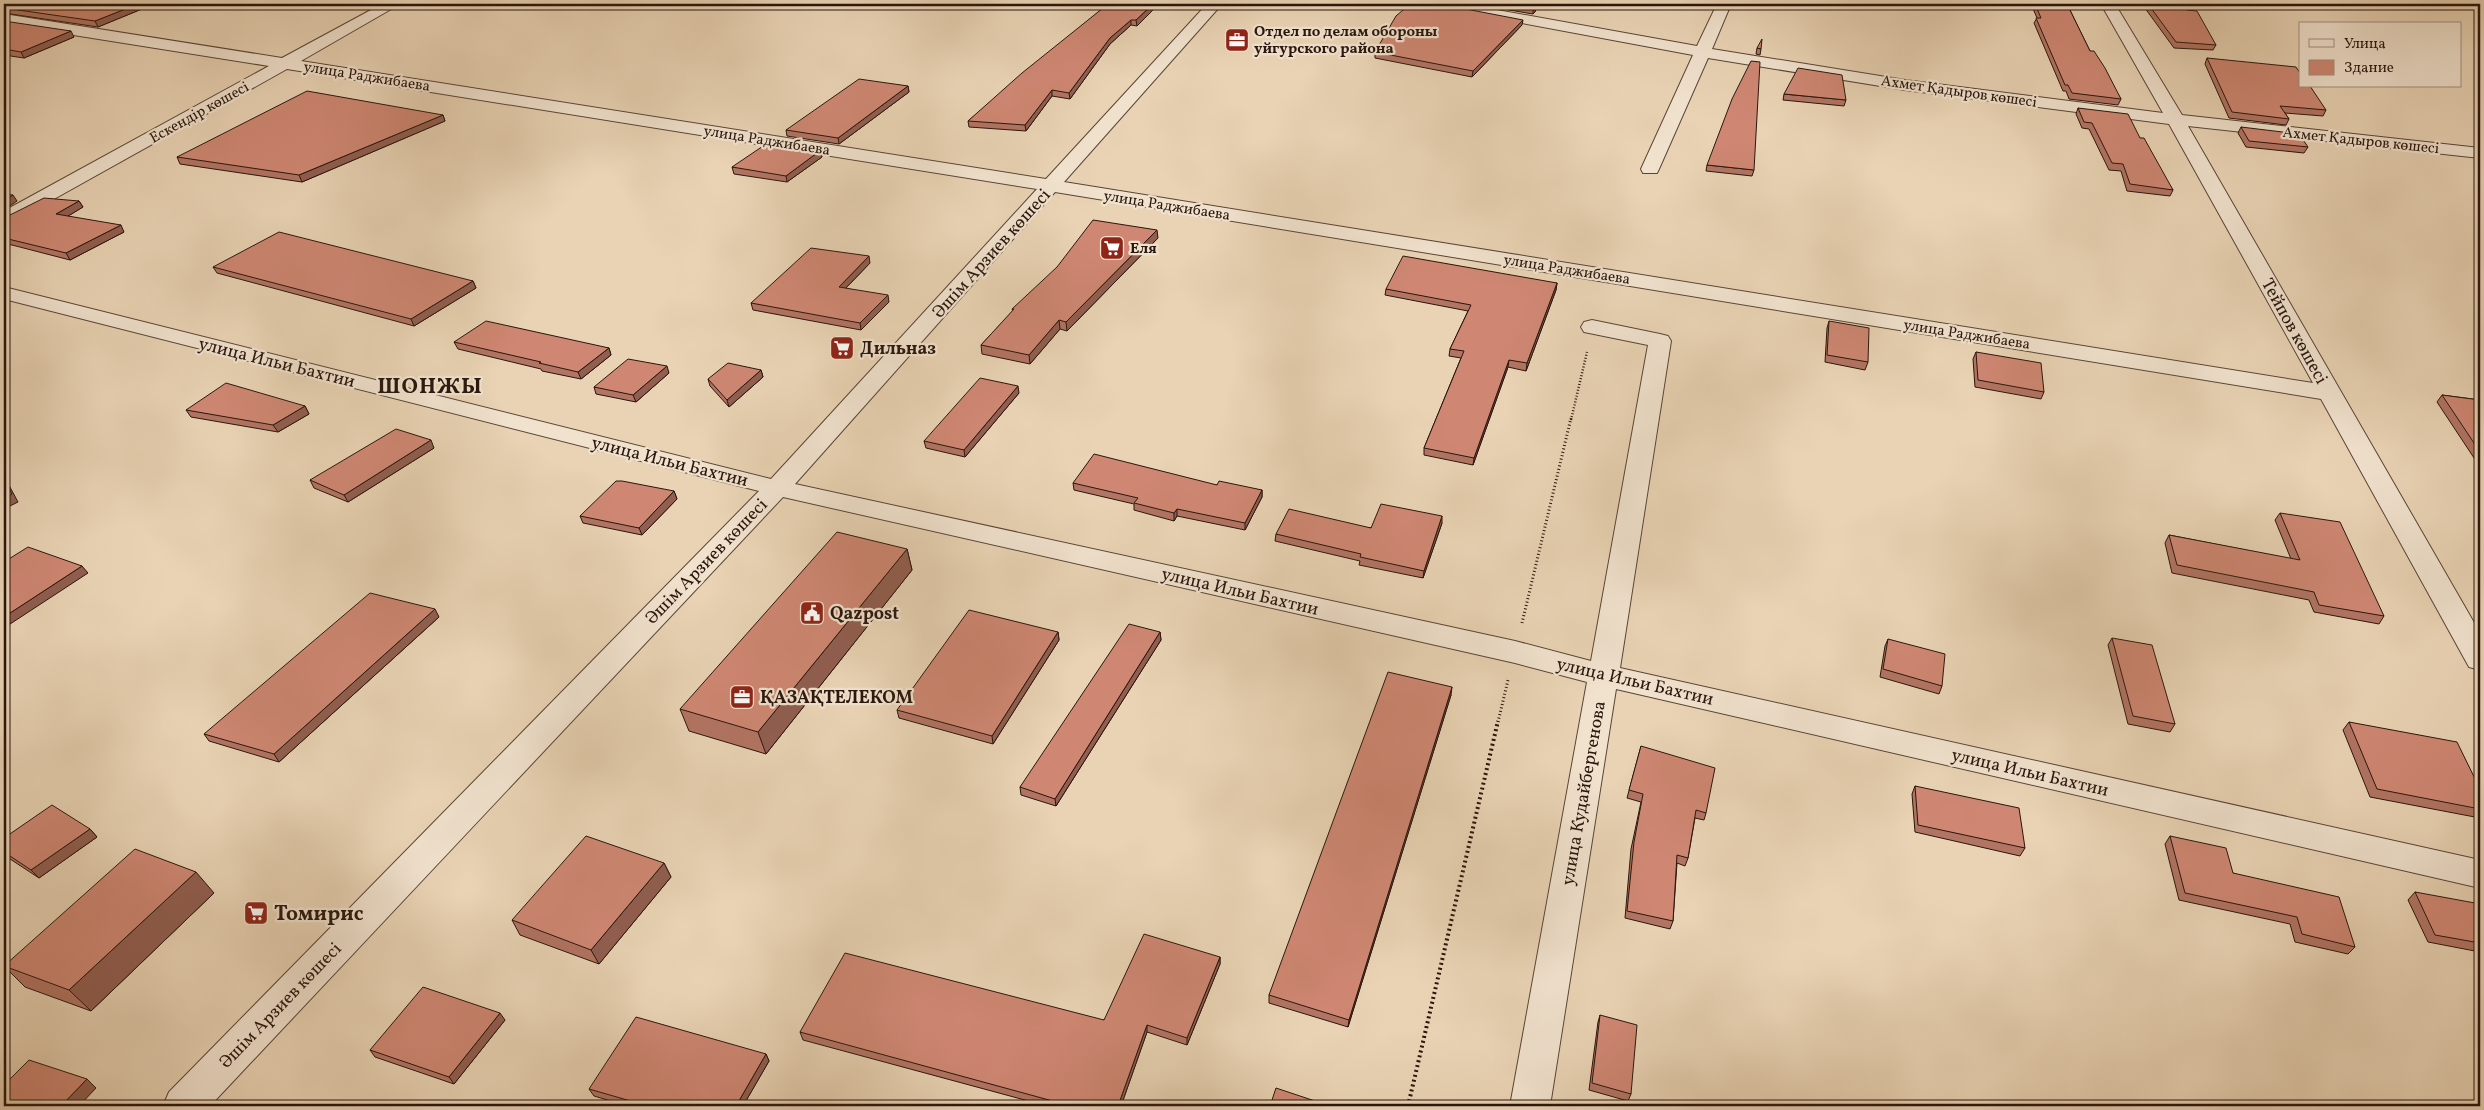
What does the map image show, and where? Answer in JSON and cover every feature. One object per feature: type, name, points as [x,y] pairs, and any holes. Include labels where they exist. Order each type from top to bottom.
[{"type":"street","name":"Ескендір көшесі","points":[[4,219],[393,4]]},
{"type":"street","name":"Әшім Арзиев көшесі","points":[[183,1106],[777,488],[1215,4]]},
{"type":"street","name":"Ахмет Қадыров көшесі","points":[[1441,4],[1702,53],[1969,94],[2176,120],[2480,153]]},
{"type":"street","points":[[1650,169],[1724,4]]},
{"type":"street","name":"Тейпов көшесі","points":[[2108,4],[2176,120],[2480,659]]},
{"type":"street","name":"улица Раджибаева","points":[[4,19],[2330,393]]},
{"type":"street","name":"улица Ильи Бахтии","points":[[4,294],[777,488],[1515,652],[1603,675],[2480,874]]},
{"type":"street","name":"улица Кудайбергенова","points":[[1530,1106],[1660,341],[1592,327]]},
{"type":"path","points":[[1408,1106],[1592,327]]},
{"type":"building","points":[[4,4],[138,4],[95,21],[4,8]]},
{"type":"building","points":[[1108,4],[1153,4],[1136,20],[1131,20],[1110,38],[1069,93],[1052,90],[1025,125],[968,121],[1022,73]]},
{"type":"building","points":[[1410,4],[1440,4],[1523,20],[1473,71],[1375,52],[1396,16]]},
{"type":"building","points":[[1504,4],[1537,4],[1533,9]]},
{"type":"building","points":[[2035,4],[2067,4],[2090,51],[2094,51],[2105,68],[2121,99],[2072,93],[2068,85],[2065,85],[2036,18],[2041,18]]},
{"type":"building","points":[[2148,4],[2184,4],[2187,10],[2197,11],[2216,45],[2176,42]]},
{"type":"building","points":[[4,21],[71,31],[21,52],[4,49]]},
{"type":"building","points":[[1762,39],[1761,49],[1757,48]]},
{"type":"building","points":[[2207,58],[2296,67],[2299,72],[2299,88],[2311,88],[2326,110],[2280,106],[2289,119],[2232,112]]},
{"type":"building","points":[[1751,61],[1760,62],[1754,170],[1707,165],[1732,99]]},
{"type":"building","points":[[1798,68],[1842,75],[1846,100],[1784,94]]},
{"type":"building","points":[[859,79],[908,86],[838,138],[786,130]]},
{"type":"building","points":[[307,91],[443,115],[299,175],[177,157]]},
{"type":"building","points":[[2078,108],[2128,114],[2140,138],[2144,138],[2173,190],[2130,184],[2123,164],[2112,163],[2092,123],[2084,122]]},
{"type":"building","points":[[2241,127],[2299,134],[2308,147],[2249,141]]},
{"type":"building","points":[[769,142],[821,150],[786,176],[732,167]]},
{"type":"building","points":[[4,194],[13,195],[4,201]]},
{"type":"building","points":[[44,198],[79,201],[56,214],[121,225],[66,253],[4,238],[4,218]]},
{"type":"building","points":[[1093,220],[1157,230],[1066,322],[1059,320],[1029,355],[981,345],[1014,309],[1012,309],[1057,267]]},
{"type":"building","points":[[279,232],[473,281],[411,319],[213,267]]},
{"type":"building","points":[[811,248],[869,256],[839,287],[888,295],[860,323],[751,303]]},
{"type":"building","points":[[1403,256],[1557,283],[1527,363],[1509,360],[1474,458],[1424,448],[1464,351],[1450,349],[1471,305],[1386,289]]},
{"type":"building","points":[[486,321],[609,348],[578,372],[454,342]]},
{"type":"building","points":[[1829,321],[1869,328],[1868,362],[1827,355]]},
{"type":"building","points":[[1976,352],[2041,363],[2044,392],[1978,380]]},
{"type":"building","points":[[628,359],[667,366],[633,395],[594,387]]},
{"type":"building","points":[[728,363],[761,370],[727,400],[708,379]]},
{"type":"building","points":[[980,378],[1018,386],[964,450],[924,441]]},
{"type":"building","points":[[226,383],[305,406],[273,425],[186,410]]},
{"type":"building","points":[[2442,395],[2480,400],[2480,452]]},
{"type":"building","points":[[396,429],[431,440],[344,495],[310,480]]},
{"type":"building","points":[[1094,454],[1217,485],[1219,481],[1262,490],[1245,523],[1177,509],[1174,513],[1134,503],[1138,498],[1073,483]]},
{"type":"building","points":[[4,479],[12,494],[4,499]]},
{"type":"building","points":[[616,481],[674,491],[639,528],[580,516]]},
{"type":"building","points":[[1381,504],[1442,516],[1424,571],[1360,557],[1361,554],[1276,534],[1289,509],[1371,528]]},
{"type":"building","points":[[2280,513],[2340,522],[2384,616],[2319,605],[2314,592],[2177,565],[2169,535],[2300,560]]},
{"type":"building","points":[[837,532],[907,549],[758,732],[680,709]]},
{"type":"building","points":[[28,547],[82,566],[4,617],[4,562]]},
{"type":"building","points":[[370,593],[435,609],[274,754],[204,734]]},
{"type":"building","points":[[969,610],[1058,632],[992,736],[897,710]]},
{"type":"building","points":[[1129,624],[1160,632],[1055,799],[1020,787]]},
{"type":"building","points":[[2112,638],[2152,645],[2175,724],[2133,716]]},
{"type":"building","points":[[1888,639],[1945,654],[1942,686],[1883,669]]},
{"type":"building","points":[[1388,672],[1452,687],[1349,1020],[1269,995]]},
{"type":"building","points":[[2349,722],[2457,742],[2480,789],[2480,809],[2377,789]]},
{"type":"building","points":[[1641,746],[1715,768],[1706,813],[1696,810],[1688,858],[1677,855],[1673,921],[1627,911],[1634,842],[1643,794],[1629,790]]},
{"type":"building","points":[[1915,786],[2019,808],[2025,848],[1918,825]]},
{"type":"building","points":[[52,805],[90,829],[31,870],[4,852],[4,838]]},
{"type":"building","points":[[586,836],[664,863],[591,950],[512,920]]},
{"type":"building","points":[[2170,836],[2226,848],[2233,873],[2339,897],[2355,947],[2302,934],[2297,917],[2185,893]]},
{"type":"building","points":[[135,849],[196,872],[69,990],[4,966]]},
{"type":"building","points":[[2415,892],[2475,903],[2480,914],[2480,943],[2435,935]]},
{"type":"building","points":[[1144,934],[1220,957],[1187,1038],[1147,1025],[1118,1106],[1071,1106],[800,1032],[845,953],[1104,1020]]},
{"type":"building","points":[[423,987],[500,1013],[449,1077],[370,1050]]},
{"type":"building","points":[[1600,1015],[1637,1025],[1631,1094],[1592,1083]]},
{"type":"building","points":[[636,1017],[766,1054],[736,1106],[648,1106],[589,1089]]},
{"type":"building","points":[[29,1060],[87,1079],[61,1106],[4,1106],[4,1085]]},
{"type":"building","points":[[1276,1088],[1330,1106],[1270,1106]]},
{"type":"place","name":"Отдел по делам обороны уйгурского района","points":[[1237,40]]},
{"type":"place","name":"Еля","points":[[1112,248]]},
{"type":"place","name":"Дильназ","points":[[842,348]]},
{"type":"place","name":"Qazpost","points":[[812,613]]},
{"type":"place","name":"ҚАЗАҚТЕЛЕКОМ","points":[[742,697]]},
{"type":"place","name":"Томирис","points":[[256,913]]},
{"type":"district","name":"ШОНЖЫ","points":[[430,385]]}]
